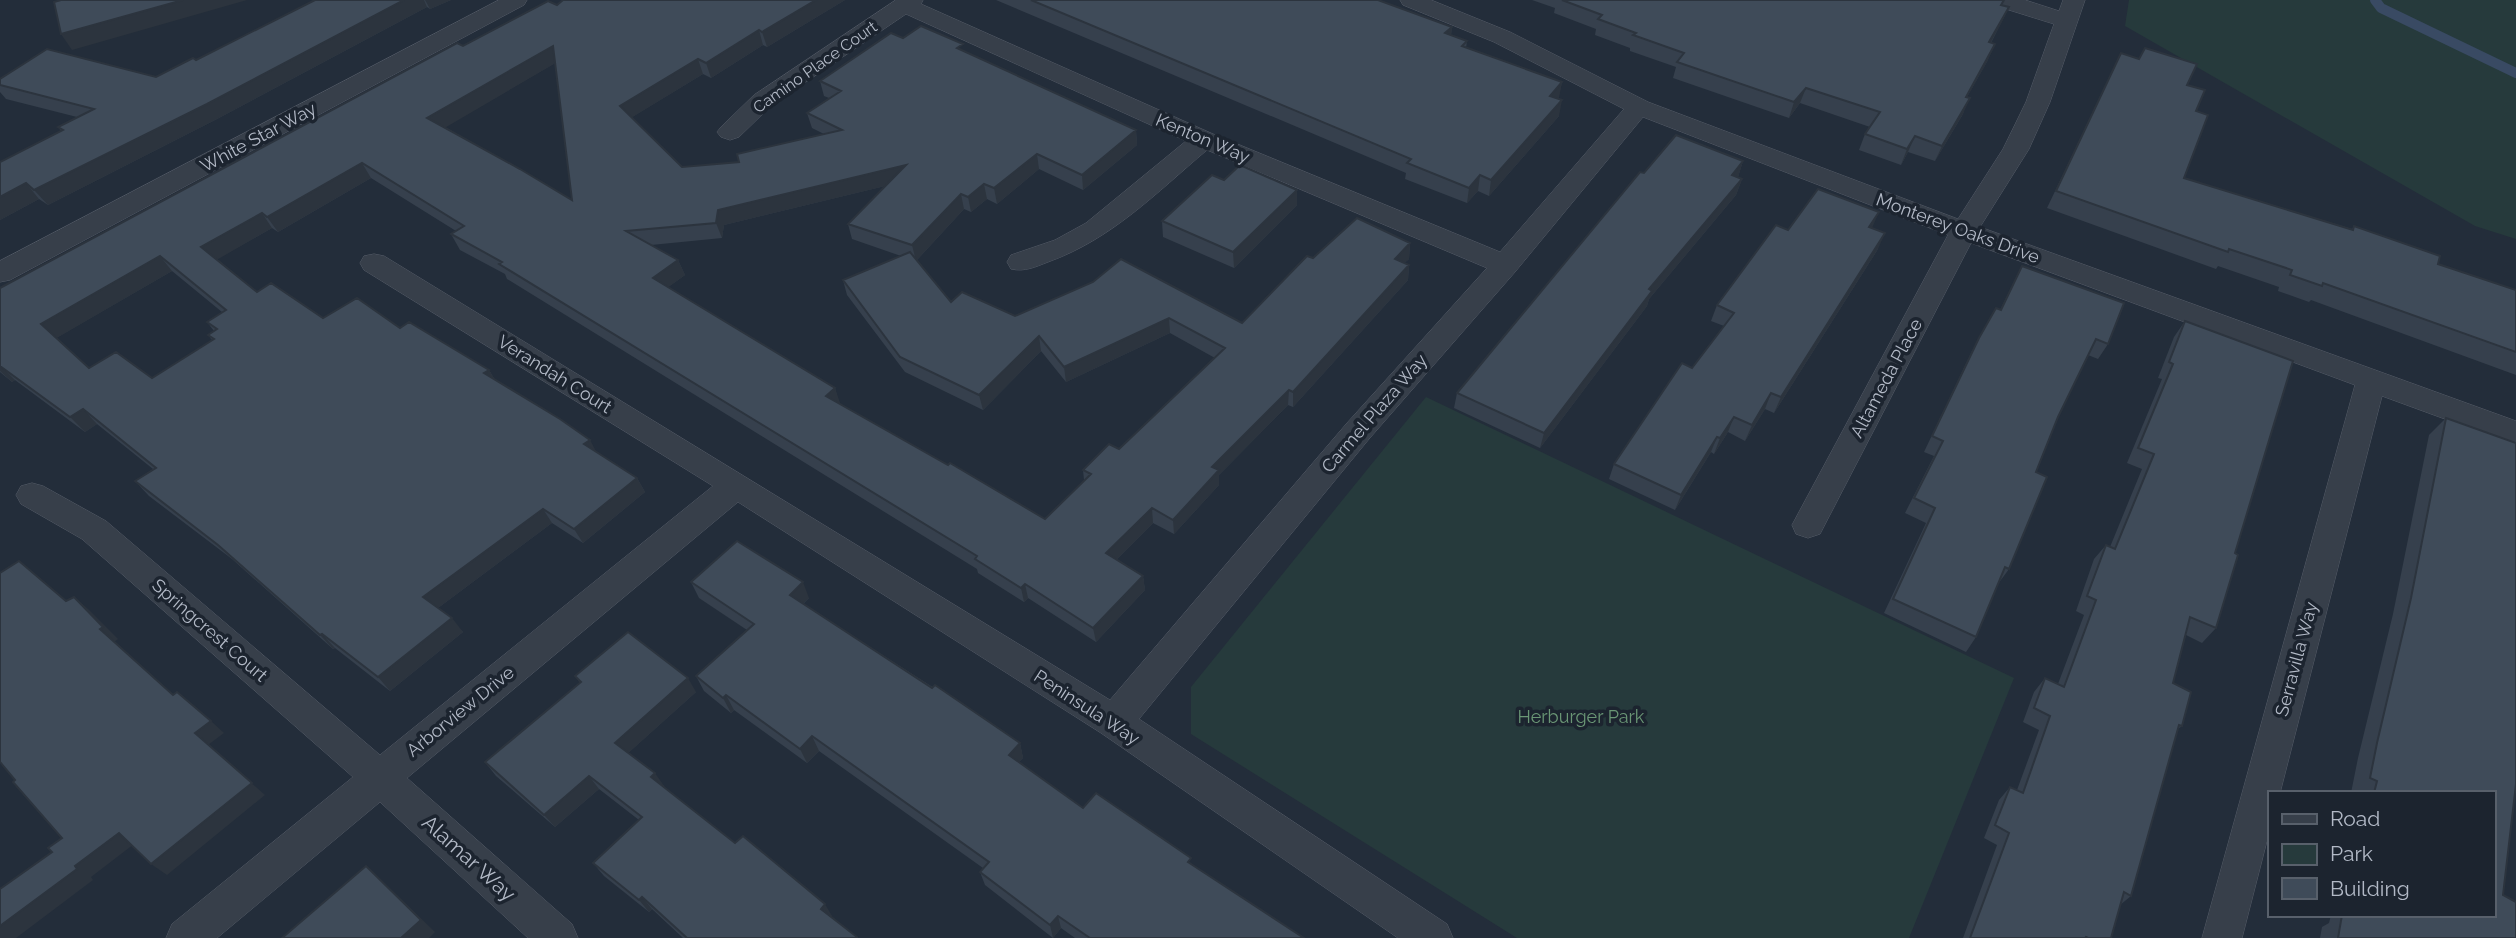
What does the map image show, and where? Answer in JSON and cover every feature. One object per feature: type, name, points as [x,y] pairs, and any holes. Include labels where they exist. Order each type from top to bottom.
[{"type":"street","name":"White Star Way","points":[[0,274],[516,0]]},
{"type":"street","name":"Monterey Oaks Drive","points":[[1410,0],[1502,37],[1639,107],[1964,231],[2516,433]]},
{"type":"street","points":[[2001,0],[2070,10]]},
{"type":"street","name":"Camino Place Court","points":[[730,132],[763,100],[908,3]]},
{"type":"street","name":"Kenton Way","points":[[908,3],[1204,139],[1505,265]]},
{"type":"street","name":"Altameda Place","points":[[1808,526],[1964,231],[2016,149],[2038,102],[2070,10]]},
{"type":"street","name":"Carmel Plaza Way","points":[[1114,722],[1358,431],[1505,265],[1639,107]]},
{"type":"street","points":[[1021,262],[1065,246],[1096,229],[1204,139]]},
{"type":"street","name":"Verandah Court","points":[[374,263],[736,485]]},
{"type":"street","name":"Serravilla Way","points":[[2222,938],[2371,380]]},
{"type":"street","name":"Peninsula Way","points":[[736,485],[1114,722],[1433,938]]},
{"type":"street","name":"Arborview Drive","points":[[186,938],[736,485]]},
{"type":"street","name":"Springcrest Court","points":[[32,495],[94,530],[379,777]]},
{"type":"street","name":"Alamar Way","points":[[379,777],[558,938]]},
{"type":"green space","points":[[2129,0],[2516,0],[2516,239],[2475,226],[2125,26]]},
{"type":"green space","name":"Herburger Park","points":[[1426,397],[2014,678],[1909,938],[1517,938],[1191,734],[1191,687]]},
{"type":"building","points":[[183,0],[61,34],[54,2]]},
{"type":"building","points":[[315,0],[404,0],[207,104],[34,190],[26,183],[0,197],[0,162],[63,130],[58,127],[94,109],[0,85],[0,79],[47,49],[156,77],[193,58],[196,60]]},
{"type":"building","points":[[563,0],[816,0],[762,32],[759,30],[706,63],[698,59],[620,106],[682,167],[739,162],[737,154],[842,130],[807,113],[841,91],[820,81],[891,33],[903,38],[921,26],[963,44],[957,48],[1136,130],[1082,175],[1037,154],[994,188],[984,184],[968,197],[961,194],[912,245],[848,224],[906,165],[718,210],[716,223],[626,231],[678,260],[653,278],[835,388],[826,396],[948,465],[950,463],[1045,519],[1091,474],[1083,470],[1109,444],[1119,449],[1225,348],[1169,318],[1064,367],[1039,336],[979,395],[900,357],[843,280],[910,252],[951,302],[962,292],[1015,316],[1093,282],[1121,259],[1242,323],[1307,256],[1313,258],[1357,218],[1410,243],[1395,259],[1409,265],[1293,392],[1289,390],[1212,467],[1219,470],[1173,520],[1152,508],[1106,553],[1143,576],[1093,628],[1025,584],[1021,588],[975,559],[977,556],[499,264],[502,262],[451,234],[464,226],[362,163],[267,217],[262,213],[201,247],[257,292],[271,283],[323,318],[357,298],[400,328],[409,322],[489,370],[484,373],[560,419],[590,440],[584,444],[637,478],[574,529],[543,509],[423,597],[452,618],[378,677],[320,635],[218,545],[135,481],[156,468],[83,409],[70,417],[0,366],[0,288],[457,43],[463,46],[548,1],[557,5]],"holes":[[[553,46],[572,200],[427,118]],[[160,256],[226,310],[207,322],[217,329],[208,335],[214,339],[152,378],[116,352],[89,368],[41,324]]]},
{"type":"building","points":[[1031,0],[1378,0],[1452,27],[1445,33],[1467,41],[1462,46],[1562,82],[1550,96],[1562,100],[1491,180],[1480,175],[1469,188],[1407,163],[1411,159]]},
{"type":"building","points":[[1562,0],[2004,0],[2001,5],[2009,7],[1989,42],[1995,44],[1966,97],[1970,98],[1942,146],[1915,136],[1907,149],[1865,134],[1880,112],[1806,88],[1794,102],[1677,62],[1684,53],[1633,35],[1636,33],[1598,19],[1602,15]]},
{"type":"building","points":[[2145,48],[2197,64],[2187,85],[2205,90],[2196,111],[2208,115],[2184,178],[2353,230],[2354,226],[2440,256],[2438,264],[2516,290],[2516,352],[2323,283],[2322,286],[2290,275],[2292,270],[2229,249],[2228,252],[2056,191],[2121,53],[2139,59]]},
{"type":"building","points":[[1676,135],[1743,161],[1732,175],[1742,179],[1649,289],[1652,291],[1544,433],[1457,393],[1640,172],[1644,173]]},
{"type":"building","points":[[1240,165],[1297,190],[1233,252],[1162,221],[1212,175],[1224,180]]},
{"type":"building","points":[[1818,189],[1879,212],[1869,227],[1885,233],[1781,397],[1771,393],[1752,425],[1734,417],[1720,438],[1717,437],[1681,495],[1614,464],[1682,363],[1692,368],[1734,313],[1717,305],[1776,225],[1788,230]]},
{"type":"building","points":[[2022,266],[2124,303],[2108,344],[2096,339],[2058,417],[2036,472],[2047,477],[2009,569],[2005,567],[1976,637],[1893,599],[1935,508],[1914,498],[1943,441],[1932,436],[1979,338],[1996,308],[2001,310]]},
{"type":"building","points":[[2185,321],[2293,361],[2235,553],[2238,555],[2216,628],[2190,617],[2173,683],[2191,692],[2182,726],[2179,725],[2131,896],[2124,892],[2111,938],[1970,938],[2009,833],[1995,825],[2010,787],[2023,793],[2050,716],[2034,708],[2045,678],[2064,687],[2096,600],[2087,596],[2106,545],[2115,549],[2154,454],[2138,448],[2173,364],[2169,362]]},
{"type":"building","points":[[2446,418],[2516,443],[2516,784],[2503,895],[2516,902],[2516,938],[2338,938],[2342,917],[2495,917],[2495,791],[2374,791],[2377,781],[2370,778],[2411,598]]},
{"type":"building","points":[[737,541],[803,582],[790,595],[932,688],[935,685],[1020,743],[1009,755],[1083,808],[1096,793],[1191,858],[1188,862],[1304,938],[1090,938],[1058,916],[1050,925],[980,872],[989,862],[812,736],[800,749],[726,695],[723,698],[696,676],[754,624],[691,582]]},
{"type":"building","points":[[19,561],[66,601],[74,597],[103,627],[100,629],[173,695],[177,692],[211,721],[195,733],[252,783],[151,864],[119,833],[75,866],[77,869],[0,926],[0,889],[52,852],[48,848],[62,838],[13,782],[15,780],[0,762],[0,573]]},
{"type":"building","points":[[628,632],[688,678],[615,743],[655,773],[651,777],[735,843],[743,836],[825,904],[821,909],[856,938],[687,938],[642,897],[639,900],[593,863],[642,817],[589,776],[544,815],[485,762],[581,682],[575,676]]},
{"type":"building","points":[[366,866],[421,920],[401,938],[282,938]]},
{"type":"waterway","points":[[2375,0],[2381,8],[2516,73]]}]
